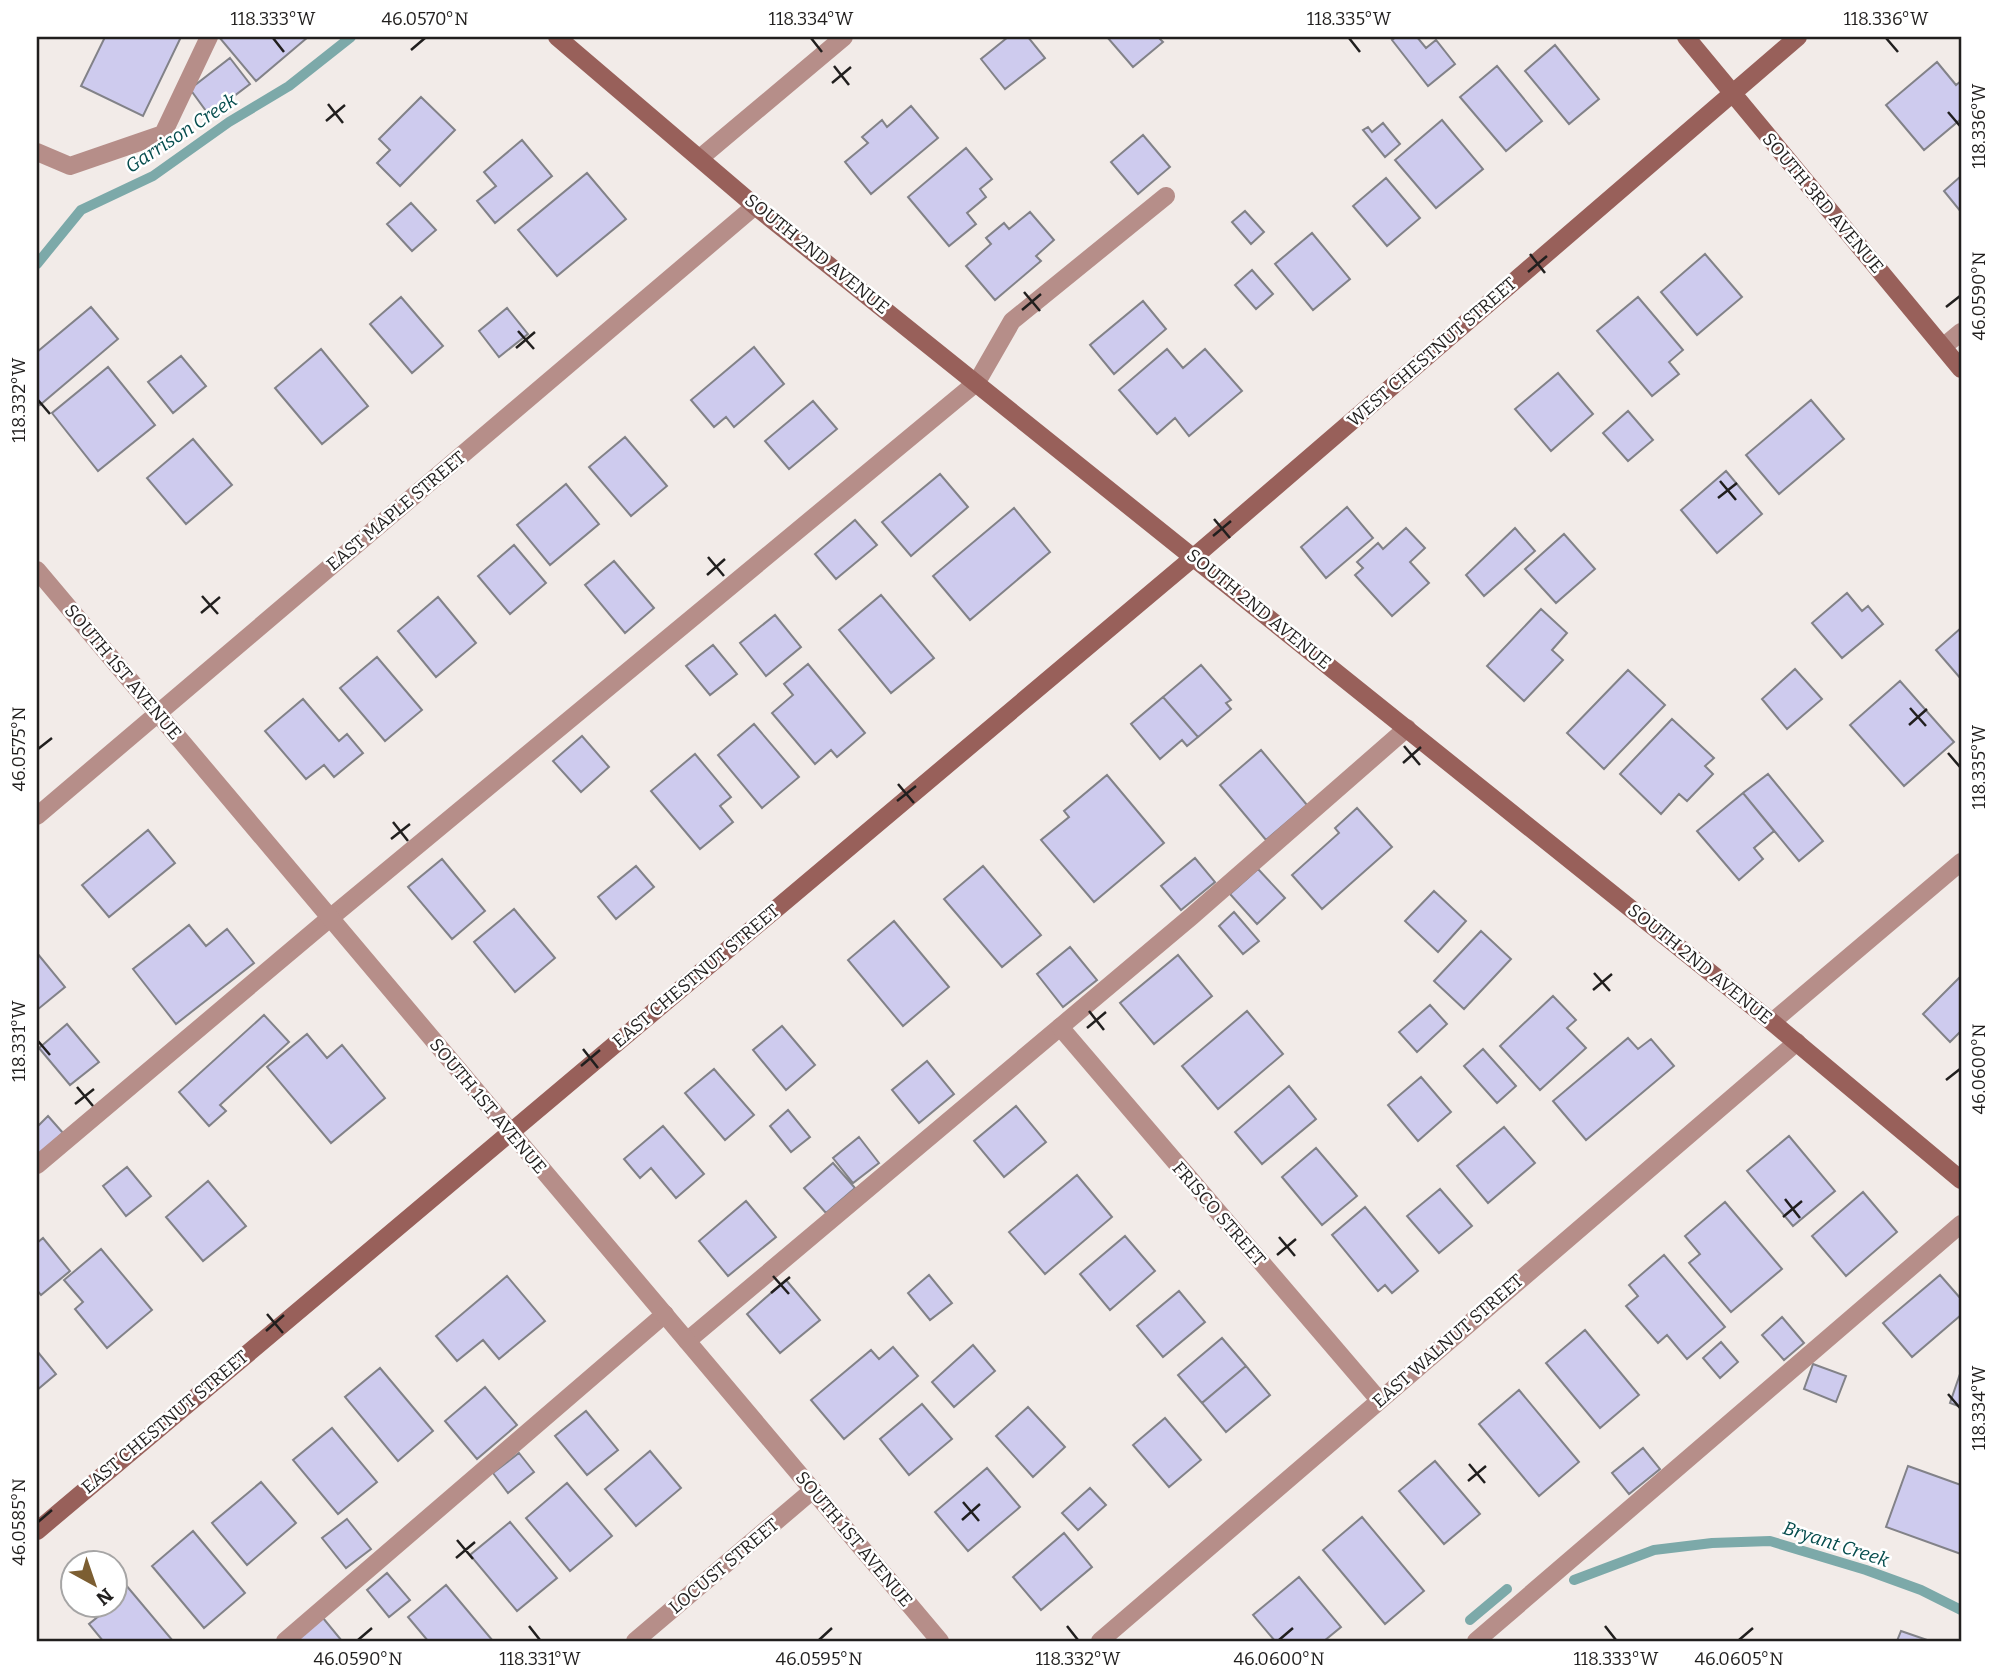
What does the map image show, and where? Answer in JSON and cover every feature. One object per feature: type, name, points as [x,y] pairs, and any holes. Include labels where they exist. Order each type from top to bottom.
[{"type":"main road","name":"SOUTH 2ND AVENUE","points":[[557,37],[755,206],[1797,1042],[1961,1180]]},
{"type":"main road","name":"SOUTH 3RD AVENUE","points":[[1686,37],[1961,369]]},
{"type":"main road","name":"WEST CHESTNUT STREET","points":[[1194,557],[1798,37]]},
{"type":"main road","name":"EAST CHESTNUT STREET","points":[[37,1531],[1194,557]]},
{"type":"street","points":[[37,152],[70,166],[163,134],[209,37]]},
{"type":"street","points":[[700,158],[844,37]]},
{"type":"street","points":[[37,1165],[330,918],[977,382],[1012,321],[1166,196]]},
{"type":"street","name":"EAST MAPLE STREET","points":[[37,816],[755,206]]},
{"type":"street","points":[[1943,347],[1961,332]]},
{"type":"street","name":"SOUTH 1ST AVENUE","points":[[37,570],[940,1641]]},
{"type":"street","points":[[687,1341],[1192,916],[1407,728]]},
{"type":"street","points":[[1772,1022],[1961,862]]},
{"type":"street","name":"FRISCO STREET","points":[[1060,1027],[1379,1400]]},
{"type":"street","name":"EAST WALNUT STREET","points":[[1100,1641],[1797,1042]]},
{"type":"street","points":[[1476,1641],[1961,1224]]},
{"type":"street","points":[[285,1641],[665,1314]]},
{"type":"street","name":"LOCUST STREET","points":[[635,1641],[813,1490]]},
{"type":"building","points":[[105,37],[181,37],[143,116],[81,86]]},
{"type":"building","points":[[219,37],[308,37],[256,81]]},
{"type":"building","points":[[1008,37],[1028,37],[1045,58],[1005,89],[981,59]]},
{"type":"building","points":[[1107,37],[1158,37],[1163,42],[1133,67]]},
{"type":"building","points":[[1396,37],[1417,37],[1426,48],[1436,40],[1455,64],[1428,86],[1392,40]]},
{"type":"building","points":[[1555,45],[1599,99],[1569,124],[1525,71]]},
{"type":"building","points":[[230,58],[250,84],[209,115],[190,89]]},
{"type":"building","points":[[1937,62],[1956,85],[1961,81],[1961,119],[1924,150],[1886,105]]},
{"type":"building","points":[[1497,66],[1542,121],[1506,151],[1460,97]]},
{"type":"building","points":[[421,97],[455,130],[400,186],[377,163],[390,150],[379,139]]},
{"type":"building","points":[[911,106],[938,138],[871,194],[845,162],[868,143],[862,137],[882,120],[887,127]]},
{"type":"building","points":[[1442,120],[1483,169],[1436,208],[1395,160]]},
{"type":"building","points":[[1383,123],[1400,144],[1385,157],[1363,130],[1368,127],[1372,132]]},
{"type":"building","points":[[1143,135],[1170,167],[1138,194],[1111,162]]},
{"type":"building","points":[[522,140],[552,176],[495,223],[477,201],[496,186],[484,172]]},
{"type":"building","points":[[966,148],[992,179],[980,189],[986,197],[967,213],[976,224],[949,246],[908,197]]},
{"type":"building","points":[[587,173],[626,219],[557,276],[518,230]]},
{"type":"building","points":[[1961,176],[1961,212],[1944,191]]},
{"type":"building","points":[[1386,178],[1420,218],[1387,246],[1353,206]]},
{"type":"building","points":[[411,203],[436,230],[412,251],[387,224]]},
{"type":"building","points":[[1245,211],[1264,232],[1251,244],[1232,222]]},
{"type":"building","points":[[1030,212],[1054,240],[1036,256],[1041,261],[995,300],[966,266],[991,244],[986,238],[1004,223],[1009,229]]},
{"type":"building","points":[[1312,233],[1350,279],[1313,310],[1275,264]]},
{"type":"building","points":[[1705,254],[1742,297],[1697,335],[1661,292]]},
{"type":"building","points":[[1252,270],[1273,294],[1256,309],[1235,285]]},
{"type":"building","points":[[401,297],[443,346],[412,373],[370,324]]},
{"type":"building","points":[[1638,297],[1683,350],[1669,362],[1679,374],[1652,396],[1597,331]]},
{"type":"building","points":[[1143,301],[1166,329],[1114,374],[1090,345]]},
{"type":"building","points":[[91,307],[118,339],[40,405],[37,401],[37,352]]},
{"type":"building","points":[[507,308],[528,334],[499,357],[479,331]]},
{"type":"building","points":[[754,347],[784,384],[734,427],[726,417],[714,427],[691,400]]},
{"type":"building","points":[[321,349],[368,406],[322,444],[275,388]]},
{"type":"building","points":[[1167,349],[1183,368],[1205,349],[1242,391],[1189,436],[1175,418],[1157,434],[1119,390]]},
{"type":"building","points":[[181,356],[206,386],[173,413],[148,382]]},
{"type":"building","points":[[108,367],[155,425],[98,471],[52,413]]},
{"type":"building","points":[[1558,373],[1593,414],[1551,451],[1515,409]]},
{"type":"building","points":[[1811,400],[1844,439],[1779,494],[1746,455]]},
{"type":"building","points":[[813,401],[837,429],[789,469],[765,441]]},
{"type":"building","points":[[1628,411],[1653,440],[1628,461],[1603,433]]},
{"type":"building","points":[[625,437],[667,486],[631,516],[589,467]]},
{"type":"building","points":[[193,439],[232,485],[186,524],[147,478]]},
{"type":"building","points":[[1726,471],[1762,514],[1717,553],[1681,510]]},
{"type":"building","points":[[940,474],[968,507],[911,556],[882,522]]},
{"type":"building","points":[[566,484],[599,524],[550,565],[517,525]]},
{"type":"building","points":[[1347,507],[1373,538],[1326,578],[1301,547]]},
{"type":"building","points":[[1014,508],[1050,552],[970,620],[933,576]]},
{"type":"building","points":[[855,520],[877,545],[836,579],[815,554]]},
{"type":"building","points":[[1406,528],[1425,548],[1410,562],[1429,583],[1392,616],[1355,575],[1363,568],[1357,562],[1378,543],[1383,549]]},
{"type":"building","points":[[1515,528],[1535,551],[1484,596],[1466,575]]},
{"type":"building","points":[[1564,534],[1595,569],[1556,603],[1525,569]]},
{"type":"building","points":[[514,545],[546,583],[510,614],[478,576]]},
{"type":"building","points":[[614,561],[654,608],[625,633],[585,585]]},
{"type":"building","points":[[1847,593],[1862,611],[1868,606],[1883,624],[1842,658],[1812,623]]},
{"type":"building","points":[[881,595],[934,658],[891,693],[839,630]]},
{"type":"building","points":[[438,597],[476,643],[436,677],[398,631]]},
{"type":"building","points":[[1541,609],[1567,633],[1552,650],[1563,660],[1524,701],[1487,666]]},
{"type":"building","points":[[775,615],[801,647],[766,676],[740,643]]},
{"type":"building","points":[[1961,628],[1961,679],[1936,650]]},
{"type":"building","points":[[713,645],[737,674],[710,695],[686,666]]},
{"type":"building","points":[[377,657],[422,710],[385,741],[340,688]]},
{"type":"building","points":[[808,664],[865,733],[837,757],[831,750],[815,764],[772,713],[793,695],[784,684]]},
{"type":"building","points":[[1201,665],[1231,700],[1226,703],[1231,709],[1198,737],[1163,697]]},
{"type":"building","points":[[1795,669],[1822,699],[1787,729],[1762,699]]},
{"type":"building","points":[[1628,670],[1665,705],[1604,769],[1567,733]]},
{"type":"building","points":[[1900,681],[1954,742],[1904,786],[1850,725]]},
{"type":"building","points":[[1163,697],[1198,737],[1187,746],[1182,740],[1160,759],[1131,724]]},
{"type":"building","points":[[303,699],[339,741],[347,734],[363,753],[334,777],[324,765],[306,779],[265,731]]},
{"type":"building","points":[[1672,719],[1714,758],[1705,766],[1713,774],[1687,801],[1679,794],[1661,814],[1620,774]]},
{"type":"building","points":[[754,724],[799,777],[762,808],[718,755]]},
{"type":"building","points":[[582,736],[609,767],[581,792],[553,761]]},
{"type":"building","points":[[1261,750],[1307,805],[1266,840],[1220,785]]},
{"type":"building","points":[[695,754],[731,797],[720,806],[733,822],[700,849],[651,791]]},
{"type":"building","points":[[1768,774],[1823,841],[1799,861],[1743,793]]},
{"type":"building","points":[[1107,775],[1164,843],[1094,902],[1041,840],[1069,817],[1064,811]]},
{"type":"building","points":[[1743,793],[1774,831],[1754,848],[1763,859],[1739,880],[1697,831]]},
{"type":"building","points":[[1357,808],[1392,847],[1322,909],[1292,875],[1339,833],[1335,828]]},
{"type":"building","points":[[148,830],[175,863],[109,917],[82,885]]},
{"type":"building","points":[[1195,858],[1215,882],[1181,910],[1161,886]]},
{"type":"building","points":[[442,859],[485,911],[452,939],[408,887]]},
{"type":"building","points":[[636,866],[654,887],[616,919],[598,897]]},
{"type":"building","points":[[983,866],[1041,935],[1002,967],[944,899]]},
{"type":"building","points":[[1258,869],[1285,898],[1257,924],[1230,894]]},
{"type":"building","points":[[1434,891],[1466,921],[1438,952],[1405,921]]},
{"type":"building","points":[[514,909],[555,958],[515,992],[474,942]]},
{"type":"building","points":[[1234,912],[1259,941],[1243,954],[1219,926]]},
{"type":"building","points":[[894,921],[949,987],[903,1026],[848,960]]},
{"type":"building","points":[[189,925],[206,946],[227,929],[254,963],[176,1024],[133,969]]},
{"type":"building","points":[[1481,931],[1511,959],[1464,1009],[1434,981]]},
{"type":"building","points":[[1070,947],[1097,980],[1063,1007],[1037,974]]},
{"type":"building","points":[[37,953],[65,987],[37,1010]]},
{"type":"building","points":[[1178,955],[1212,996],[1154,1044],[1120,1003]]},
{"type":"building","points":[[1961,976],[1961,1031],[1950,1042],[1923,1014]]},
{"type":"building","points":[[1553,996],[1576,1020],[1567,1028],[1586,1048],[1540,1090],[1500,1046]]},
{"type":"building","points":[[1430,1005],[1447,1024],[1417,1052],[1399,1032]]},
{"type":"building","points":[[1247,1011],[1283,1054],[1218,1109],[1182,1066]]},
{"type":"building","points":[[264,1015],[289,1042],[220,1105],[226,1111],[209,1126],[179,1092]]},
{"type":"building","points":[[67,1024],[99,1062],[70,1085],[39,1048]]},
{"type":"building","points":[[782,1026],[815,1065],[786,1090],[753,1050]]},
{"type":"building","points":[[307,1034],[327,1058],[342,1045],[385,1098],[331,1143],[267,1067]]},
{"type":"building","points":[[1628,1038],[1638,1049],[1651,1039],[1674,1066],[1586,1140],[1553,1101]]},
{"type":"building","points":[[1483,1049],[1516,1086],[1497,1103],[1464,1066]]},
{"type":"building","points":[[927,1061],[954,1094],[919,1123],[892,1090]]},
{"type":"building","points":[[714,1069],[754,1115],[725,1140],[685,1093]]},
{"type":"building","points":[[1421,1077],[1451,1112],[1418,1141],[1388,1105]]},
{"type":"building","points":[[1289,1086],[1316,1119],[1262,1164],[1235,1132]]},
{"type":"building","points":[[1016,1106],[1046,1142],[1004,1177],[974,1141]]},
{"type":"building","points":[[788,1110],[810,1137],[791,1152],[770,1126]]},
{"type":"building","points":[[48,1116],[63,1133],[37,1156],[37,1127]]},
{"type":"building","points":[[663,1126],[704,1174],[676,1198],[651,1168],[640,1178],[624,1159]]},
{"type":"building","points":[[1504,1127],[1535,1163],[1488,1203],[1457,1166]]},
{"type":"building","points":[[1789,1136],[1835,1191],[1793,1226],[1747,1171]]},
{"type":"building","points":[[859,1137],[879,1163],[853,1183],[833,1158]]},
{"type":"building","points":[[1316,1148],[1357,1196],[1322,1225],[1282,1177]]},
{"type":"building","points":[[833,1163],[855,1188],[826,1213],[804,1188]]},
{"type":"building","points":[[127,1167],[151,1196],[126,1216],[103,1186]]},
{"type":"building","points":[[1077,1175],[1112,1217],[1045,1274],[1009,1232]]},
{"type":"building","points":[[208,1181],[246,1226],[203,1261],[166,1217]]},
{"type":"building","points":[[1440,1189],[1472,1226],[1439,1253],[1407,1216]]},
{"type":"building","points":[[1863,1192],[1897,1232],[1846,1276],[1812,1236]]},
{"type":"building","points":[[746,1201],[776,1237],[728,1276],[699,1241]]},
{"type":"building","points":[[1725,1202],[1782,1269],[1731,1312],[1689,1263],[1700,1254],[1685,1236]]},
{"type":"building","points":[[1365,1207],[1418,1271],[1392,1293],[1385,1285],[1378,1291],[1332,1235]]},
{"type":"building","points":[[1125,1236],[1155,1271],[1110,1310],[1080,1274]]},
{"type":"building","points":[[43,1238],[70,1271],[41,1295],[37,1290],[37,1243]]},
{"type":"building","points":[[101,1249],[152,1310],[107,1348],[75,1309],[83,1302],[64,1280]]},
{"type":"building","points":[[1664,1255],[1725,1327],[1687,1359],[1667,1335],[1658,1343],[1626,1306],[1638,1296],[1629,1285]]},
{"type":"building","points":[[929,1275],[952,1303],[930,1320],[908,1293]]},
{"type":"building","points":[[1940,1275],[1961,1299],[1961,1315],[1912,1357],[1883,1323]]},
{"type":"building","points":[[507,1276],[545,1321],[499,1359],[483,1340],[457,1361],[436,1336]]},
{"type":"building","points":[[786,1280],[820,1320],[780,1353],[747,1314]]},
{"type":"building","points":[[1179,1291],[1205,1322],[1163,1357],[1137,1326]]},
{"type":"building","points":[[1782,1317],[1804,1343],[1784,1360],[1762,1335]]},
{"type":"building","points":[[1585,1330],[1639,1395],[1600,1428],[1546,1363]]},
{"type":"building","points":[[1222,1338],[1246,1366],[1202,1403],[1178,1375]]},
{"type":"building","points":[[1721,1342],[1738,1362],[1720,1378],[1703,1358]]},
{"type":"building","points":[[973,1345],[995,1371],[954,1407],[932,1382]]},
{"type":"building","points":[[893,1347],[918,1376],[844,1439],[811,1400],[871,1350],[879,1359]]},
{"type":"building","points":[[37,1351],[56,1374],[37,1390]]},
{"type":"building","points":[[1813,1364],[1846,1376],[1836,1402],[1804,1389]]},
{"type":"building","points":[[1246,1366],[1270,1395],[1226,1432],[1202,1403]]},
{"type":"building","points":[[380,1368],[433,1431],[398,1461],[345,1397]]},
{"type":"building","points":[[1961,1371],[1961,1407],[1950,1403]]},
{"type":"building","points":[[485,1387],[517,1425],[477,1459],[445,1421]]},
{"type":"building","points":[[1519,1390],[1579,1462],[1539,1496],[1479,1424]]},
{"type":"building","points":[[922,1404],[952,1439],[909,1475],[880,1439]]},
{"type":"building","points":[[1028,1407],[1065,1447],[1033,1477],[996,1436]]},
{"type":"building","points":[[586,1411],[618,1450],[587,1475],[555,1436]]},
{"type":"building","points":[[1165,1418],[1201,1460],[1169,1487],[1133,1445]]},
{"type":"building","points":[[332,1428],[377,1482],[338,1514],[293,1460]]},
{"type":"building","points":[[1643,1448],[1660,1469],[1629,1494],[1612,1473]]},
{"type":"building","points":[[650,1451],[681,1488],[636,1526],[605,1489]]},
{"type":"building","points":[[519,1453],[534,1472],[508,1493],[493,1473]]},
{"type":"building","points":[[1435,1461],[1480,1514],[1444,1544],[1399,1491]]},
{"type":"building","points":[[1908,1466],[1961,1485],[1961,1554],[1886,1527]]},
{"type":"building","points":[[987,1468],[1020,1507],[968,1551],[935,1512]]},
{"type":"building","points":[[261,1482],[296,1523],[247,1565],[212,1523]]},
{"type":"building","points":[[567,1483],[612,1536],[570,1571],[526,1518]]},
{"type":"building","points":[[1090,1488],[1106,1505],[1078,1530],[1062,1513]]},
{"type":"building","points":[[1362,1517],[1424,1591],[1385,1624],[1323,1550]]},
{"type":"building","points":[[347,1519],[371,1549],[346,1568],[322,1538]]},
{"type":"building","points":[[510,1522],[557,1578],[517,1611],[470,1555]]},
{"type":"building","points":[[193,1531],[245,1593],[204,1628],[152,1566]]},
{"type":"building","points":[[1064,1533],[1092,1567],[1041,1610],[1013,1577]]},
{"type":"building","points":[[387,1573],[410,1600],[389,1617],[367,1590]]},
{"type":"building","points":[[1299,1577],[1341,1627],[1324,1641],[1275,1641],[1253,1615]]},
{"type":"building","points":[[446,1585],[493,1641],[428,1641],[408,1617]]},
{"type":"building","points":[[130,1590],[173,1641],[103,1641],[89,1624],[96,1618],[130,1618]]},
{"type":"building","points":[[323,1618],[342,1641],[295,1641]]},
{"type":"building","points":[[1901,1631],[1930,1641],[1897,1641]]},
{"type":"waterway","name":"Garrison Creek","points":[[37,264],[81,210],[153,176],[229,122],[289,86],[351,37]]},
{"type":"waterway","name":"Bryant Creek","points":[[1574,1580],[1654,1550],[1712,1543],[1770,1541],[1866,1570],[1921,1590],[1961,1610]]},
{"type":"waterway","name":"Bryant Creek","points":[[1470,1620],[1507,1589]]}]
